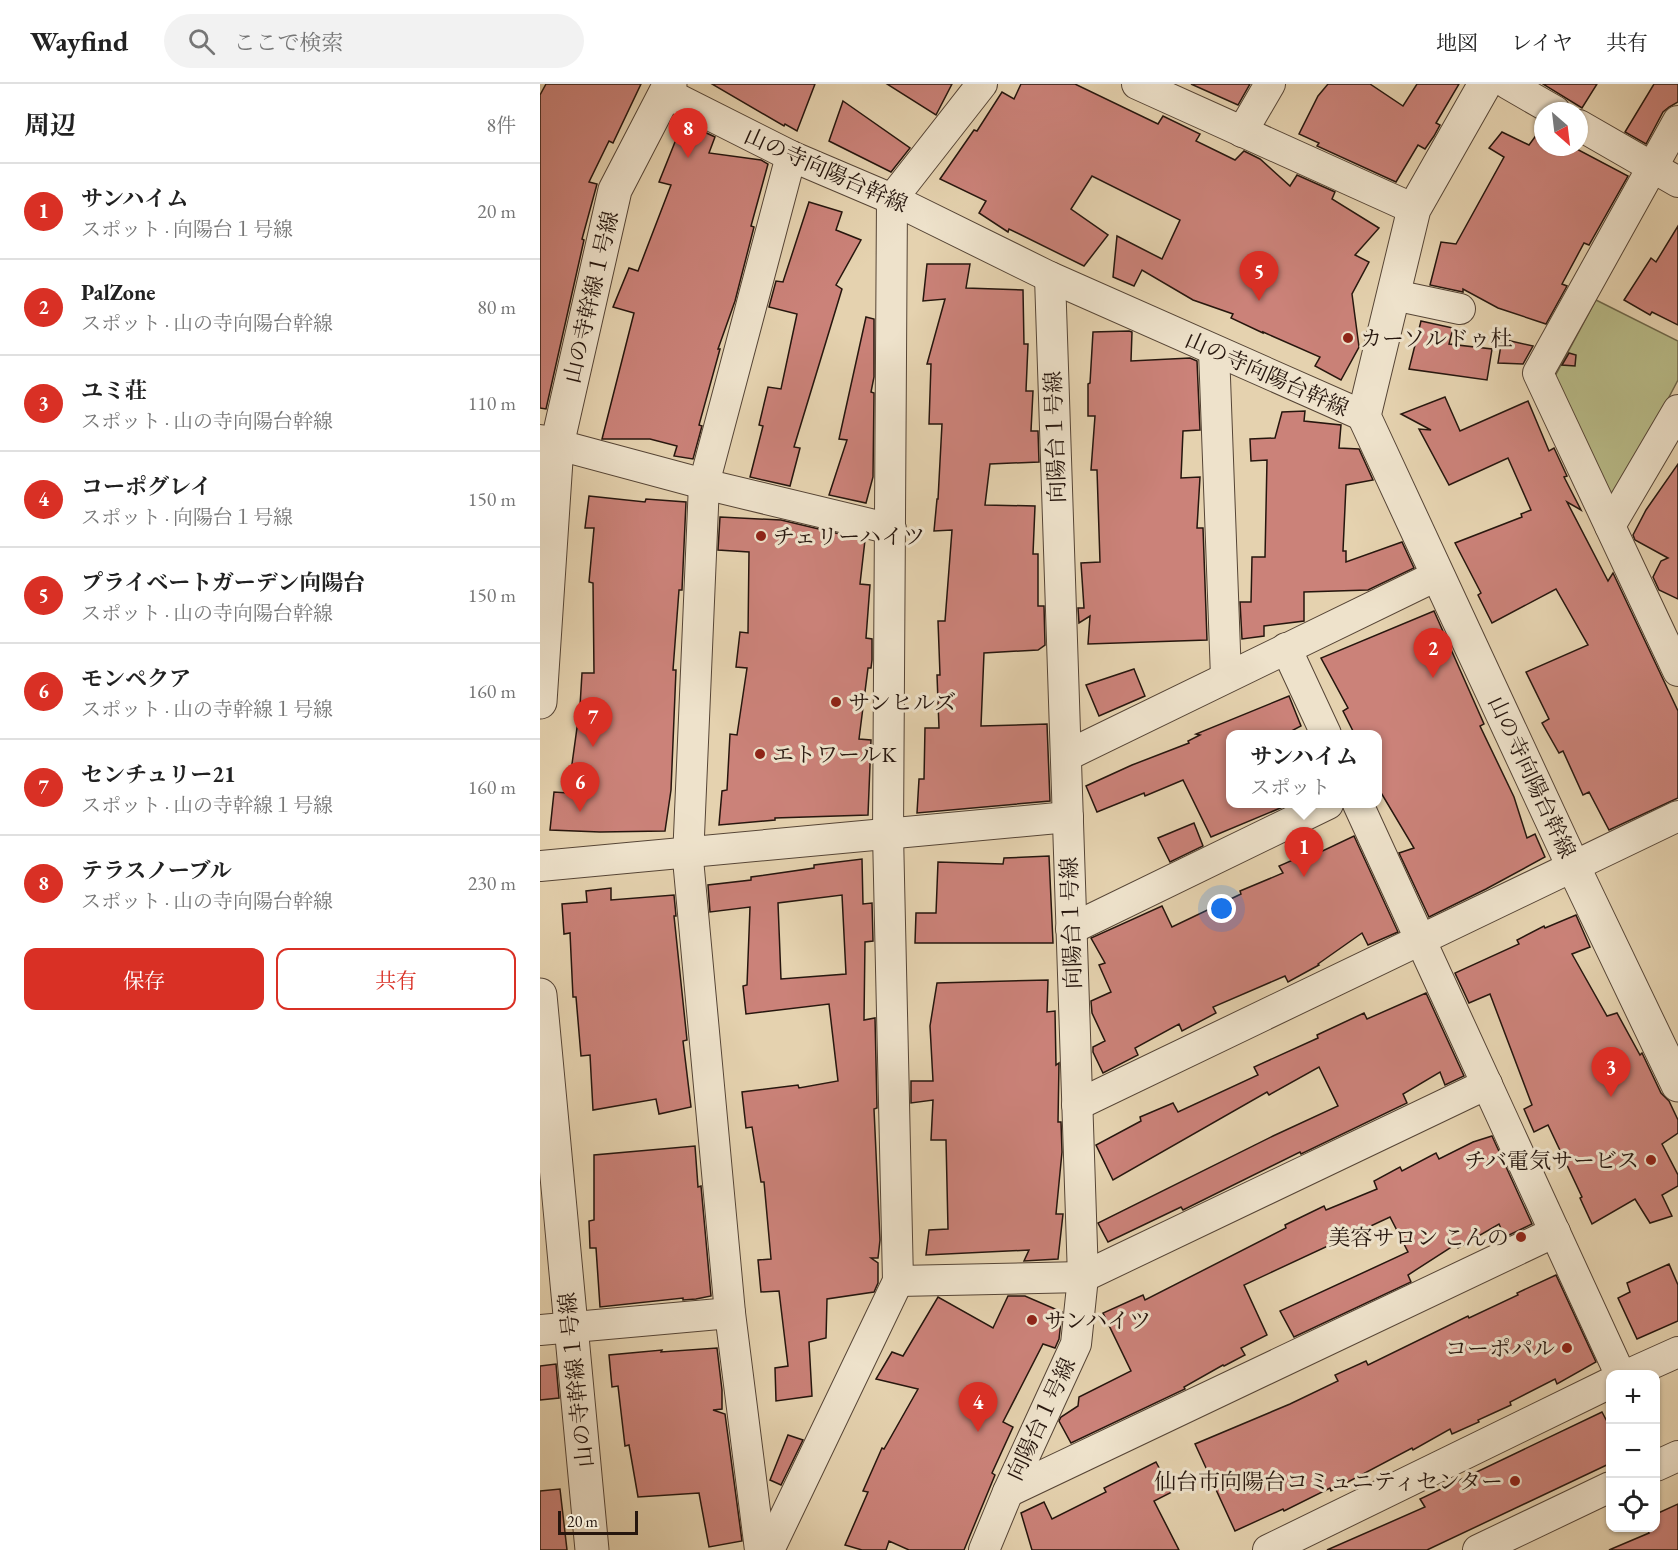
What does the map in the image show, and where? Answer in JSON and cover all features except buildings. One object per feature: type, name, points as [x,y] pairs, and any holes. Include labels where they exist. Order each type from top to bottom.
[{"type":"street","points":[[769,1550],[898,1281],[888,834],[892,199],[982,84]]},
{"type":"street","points":[[1137,84],[1414,209]]},
{"type":"street","points":[[1242,132],[1270,84]]},
{"type":"street","points":[[1364,416],[1414,209],[1485,84]]},
{"type":"street","points":[[1508,84],[1539,102]]},
{"type":"street","name":"山の寺向陽台幹線","points":[[668,89],[791,156],[892,199],[1050,277],[1364,416],[1573,866],[1678,1085]]},
{"type":"street","name":"山の寺幹線１号線","points":[[540,702],[548,442],[615,190],[668,89]]},
{"type":"street","points":[[1678,121],[1538,373],[1678,671]]},
{"type":"street","points":[[1588,130],[1678,182]]},
{"type":"street","points":[[760,1550],[730,1313],[689,852],[704,484],[791,156]]},
{"type":"street","name":"向陽台１号線","points":[[984,1550],[1076,1344],[1083,1277],[1050,277]]},
{"type":"street","points":[[1394,295],[1461,309]]},
{"type":"street","points":[[1214,351],[1226,677]]},
{"type":"street","points":[[1610,526],[1678,410]]},
{"type":"street","points":[[548,442],[704,484],[891,529]]},
{"type":"street","points":[[1066,756],[1438,575]]},
{"type":"street","points":[[1663,639],[1678,613]]},
{"type":"street","points":[[1286,648],[1324,730]]},
{"type":"street","points":[[1071,929],[1320,808]]},
{"type":"street","points":[[1360,808],[1618,1370]]},
{"type":"street","points":[[1077,1105],[1678,816]]},
{"type":"street","points":[[540,866],[1068,817]]},
{"type":"street","name":"山の寺幹線１号線","points":[[540,995],[555,1329],[592,1550]]},
{"type":"street","points":[[898,1281],[1083,1277],[1487,1084]]},
{"type":"street","points":[[1008,1492],[1555,1232]]},
{"type":"street","points":[[555,1329],[730,1313]]},
{"type":"street","points":[[1638,1370],[1678,1352]]},
{"type":"street","points":[[1268,1550],[1606,1385]]},
{"type":"street","points":[[1478,1550],[1606,1489]]},
{"type":"green space","points":[[1596,300],[1678,341],[1678,380],[1614,501],[1554,378]]},
{"type":"place","name":"テラスノーブル","points":[[688,158]]},
{"type":"place","name":"プライベートガーデン向陽台","points":[[1259,301]]},
{"type":"place","name":"カーソルドゥ杜","points":[[1348,338]]},
{"type":"place","name":"チェリーハイツ","points":[[761,536]]},
{"type":"place","name":"PalZone","points":[[1433,678]]},
{"type":"place","name":"サンヒルズ","points":[[836,702]]},
{"type":"place","name":"センチュリー21","points":[[593,747]]},
{"type":"place","name":"エトワールK","points":[[760,754]]},
{"type":"place","name":"モンペクア","points":[[580,812]]},
{"type":"place","name":"サンハイム","points":[[1304,877]]},
{"type":"place","name":"ユミ荘","points":[[1611,1097]]},
{"type":"place","name":"チバ電気サービス","points":[[1651,1160]]},
{"type":"place","name":"美容サロン こんの","points":[[1521,1237]]},
{"type":"place","name":"サンハイツ","points":[[1032,1320]]},
{"type":"place","name":"コーポパル","points":[[1567,1348]]},
{"type":"place","name":"コーポグレイ","points":[[978,1432]]},
{"type":"place","name":"仙台市向陽台コミュニティセンター","points":[[1515,1481]]}]
